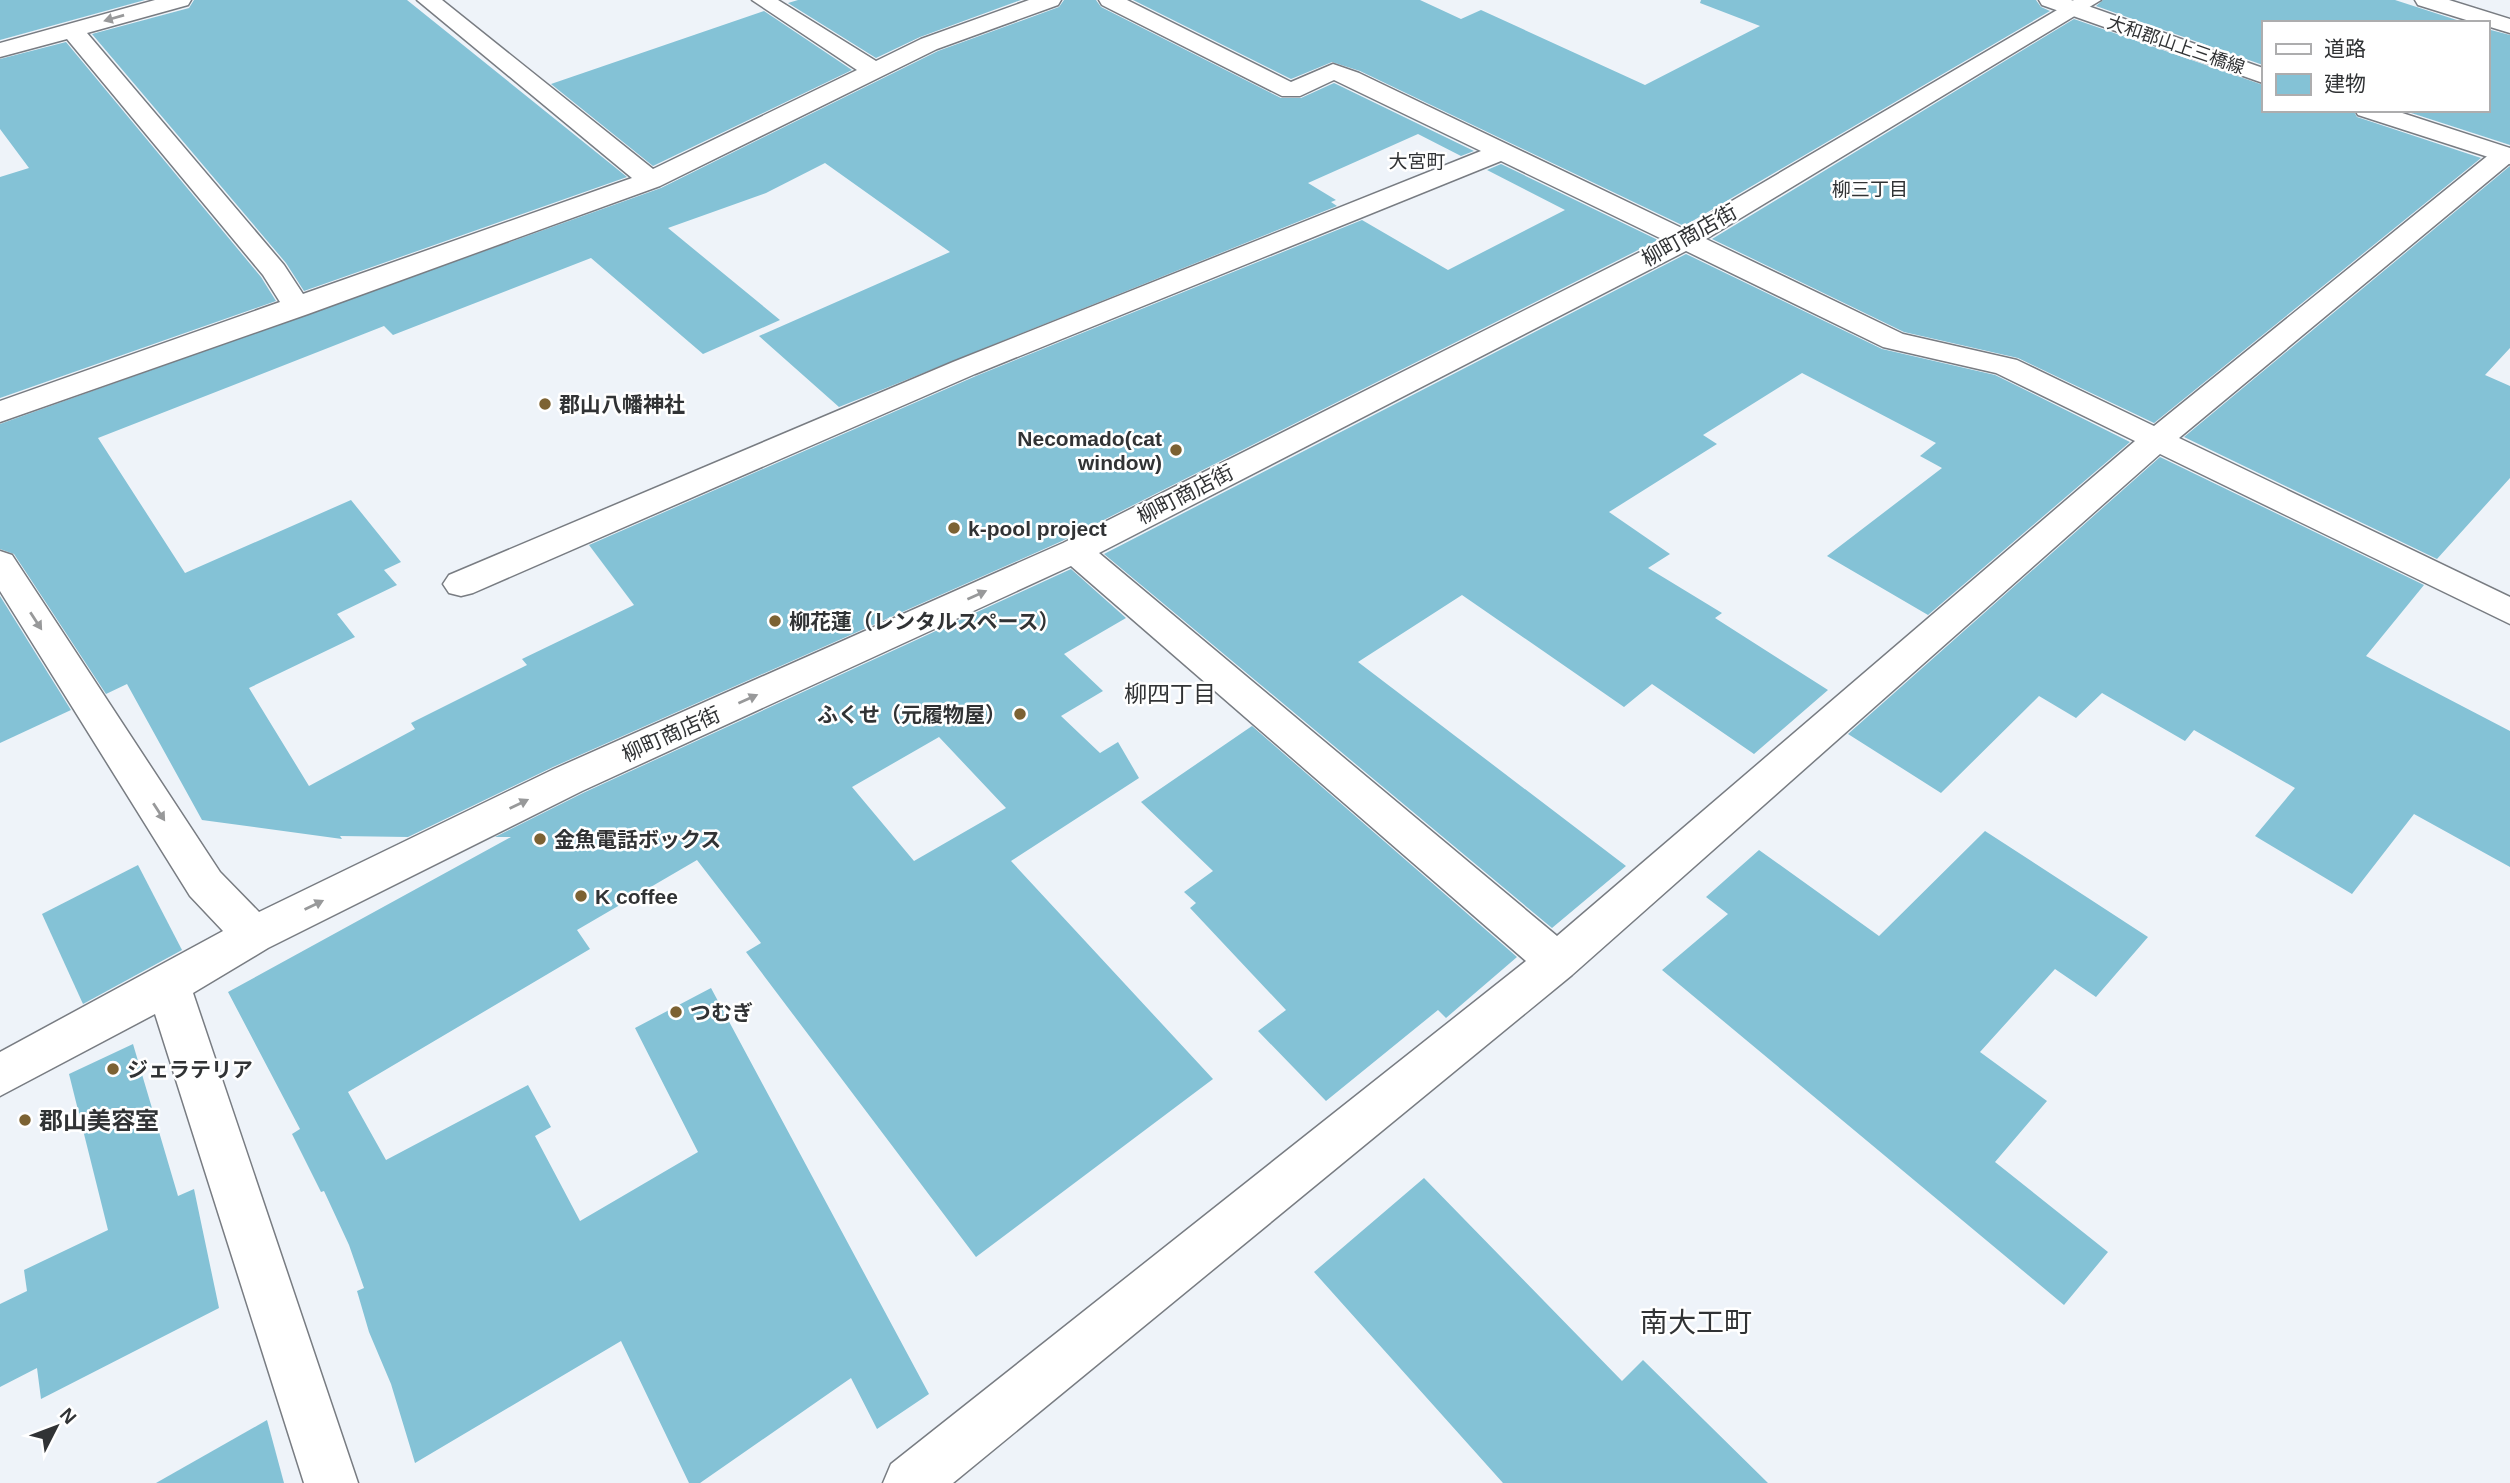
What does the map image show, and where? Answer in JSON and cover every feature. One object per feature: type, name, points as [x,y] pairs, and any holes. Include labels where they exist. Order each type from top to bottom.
[{"type":"street","points":[[0,50],[180,0]]},
{"type":"street","points":[[428,0],[651,180]]},
{"type":"street","points":[[763,0],[875,71]]},
{"type":"street","points":[[0,412],[651,180],[929,44],[1050,0]]},
{"type":"street","points":[[1110,0],[1291,91],[1333,71],[1687,239],[1894,341],[2006,366],[2510,612]]},
{"type":"street","points":[[2426,0],[2510,26]]},
{"type":"street","name":"大和郡山上三橋線","points":[[2071,3],[2262,76]]},
{"type":"street","name":"柳町商店街","points":[[0,1075],[168,985],[253,935],[568,780],[1075,551],[1687,239],[2071,3]]},
{"type":"street","points":[[72,30],[274,271],[298,308]]},
{"type":"street","points":[[2373,112],[2508,155]]},
{"type":"street","points":[[461,584],[964,368],[1500,152]]},
{"type":"street","points":[[910,1483],[1557,962],[2156,440],[2508,155]]},
{"type":"street","points":[[1075,551],[1557,962]]},
{"type":"street","points":[[4,578],[205,884],[253,935]]},
{"type":"street","points":[[168,985],[331,1483]]},
{"type":"building","points":[[0,0],[145,0],[0,40]]},
{"type":"building","points":[[194,0],[407,0],[627,177],[304,291],[286,263],[92,34],[189,8]]},
{"type":"building","points":[[798,0],[1021,0],[920,37],[876,58],[788,3]]},
{"type":"building","points":[[1064,0],[1096,0],[1101,7],[1281,98],[1301,98],[1334,83],[1474,151],[1461,156],[1418,134],[1308,183],[1336,200],[1331,202],[1337,206],[839,407],[759,336],[950,252],[825,163],[766,193],[668,228],[780,320],[703,354],[591,258],[393,335],[384,326],[98,438],[185,573],[351,500],[401,562],[384,570],[397,585],[337,614],[355,637],[249,688],[309,786],[415,729],[411,723],[527,665],[522,659],[634,605],[589,545],[976,376],[1362,220],[1448,270],[1565,210],[1487,170],[1501,164],[1658,240],[1062,541],[553,767],[408,837],[340,836],[342,839],[202,820],[127,684],[106,694],[14,554],[0,549],[0,424],[661,188],[938,51],[1059,7]]},
{"type":"building","points":[[1133,0],[1420,0],[1461,19],[1481,10],[1645,85],[1760,26],[1700,3],[1701,0],[2036,0],[2041,7],[2050,11],[1684,226],[1360,71],[1332,62],[1291,79]]},
{"type":"building","points":[[2103,0],[2395,0],[2460,21],[2262,21],[2262,65],[2096,6]]},
{"type":"building","points":[[764,11],[852,70],[653,166],[551,84]]},
{"type":"building","points":[[2074,19],[2262,85],[2262,112],[2354,112],[2357,117],[2481,158],[2154,423],[2018,358],[1904,332],[1712,239]]},
{"type":"building","points":[[2489,30],[2510,35],[2510,145],[2408,112],[2489,112]]},
{"type":"building","points":[[66,42],[261,277],[276,301],[0,398],[0,177],[29,168],[0,129],[0,59]]},
{"type":"building","points":[[2510,166],[2510,348],[2485,375],[2510,386],[2510,478],[2437,559],[2184,437]]},
{"type":"building","points":[[1686,254],[1882,349],[1995,375],[2130,442],[1928,615],[1827,556],[1942,468],[1920,456],[1936,443],[1802,373],[1703,435],[1717,444],[1609,512],[1670,554],[1648,568],[1722,613],[1715,618],[1828,690],[1754,754],[1652,684],[1624,707],[1462,595],[1358,662],[1626,866],[1552,928],[1104,554]]},
{"type":"building","points":[[2160,457],[2424,585],[2366,656],[2510,731],[2510,867],[2414,814],[2352,894],[2255,836],[2295,788],[2194,730],[2185,741],[2102,693],[2076,718],[2039,696],[1941,793],[1848,734]]},
{"type":"building","points":[[1071,569],[1126,618],[1064,654],[1103,691],[1061,716],[1100,753],[1118,742],[1139,778],[1011,861],[1213,1079],[976,1257],[746,952],[761,943],[697,860],[577,930],[590,949],[348,1092],[386,1160],[528,1085],[551,1127],[535,1136],[580,1221],[698,1152],[635,1028],[711,988],[929,1394],[877,1429],[851,1378],[700,1483],[689,1483],[621,1341],[415,1463],[391,1384],[369,1332],[357,1291],[364,1288],[349,1245],[324,1191],[321,1192],[292,1134],[300,1129],[228,992],[511,837],[495,837],[583,793]],"holes":[[[939,737],[1006,808],[914,861],[852,787]]]},
{"type":"building","points":[[0,596],[71,710],[0,743]]},
{"type":"building","points":[[1252,726],[1517,957],[1446,1018],[1438,1010],[1326,1101],[1258,1031],[1286,1010],[1190,908],[1196,903],[1184,892],[1213,871],[1141,802]]},
{"type":"building","points":[[1985,831],[2148,937],[2096,997],[2055,969],[1980,1052],[2047,1101],[1995,1162],[2108,1252],[2064,1305],[1662,970],[1728,914],[1706,897],[1759,850],[1879,936]]},
{"type":"building","points":[[138,865],[182,950],[83,1004],[42,914]]},
{"type":"building","points":[[133,1044],[178,1196],[194,1189],[219,1308],[41,1399],[37,1368],[0,1387],[0,1304],[27,1291],[24,1270],[108,1230],[69,1074]]},
{"type":"building","points":[[1424,1178],[1622,1381],[1643,1360],[1768,1483],[1503,1483],[1314,1272]]},
{"type":"building","points":[[267,1420],[284,1483],[156,1483]]},
{"type":"place","name":"郡山八幡神社","points":[[545,404]]},
{"type":"place","name":"Necomado(cat window)","points":[[1176,450]]},
{"type":"place","name":"k-pool project","points":[[954,528]]},
{"type":"place","name":"柳花蓮（レンタルスペース）","points":[[775,621]]},
{"type":"place","name":"ふくせ（元履物屋）","points":[[1020,714]]},
{"type":"place","name":"金魚電話ボックス","points":[[540,839]]},
{"type":"place","name":"K coffee","points":[[581,896]]},
{"type":"place","name":"つむぎ","points":[[676,1012]]},
{"type":"place","name":"ジェラテリア","points":[[113,1069]]},
{"type":"place","name":"郡山美容室","points":[[25,1120]]},
{"type":"district","name":"大宮町","points":[[1417,161]]},
{"type":"district","name":"柳三丁目","points":[[1870,189]]},
{"type":"district","name":"柳四丁目","points":[[1170,694]]},
{"type":"district","name":"南大工町","points":[[1696,1322]]}]
